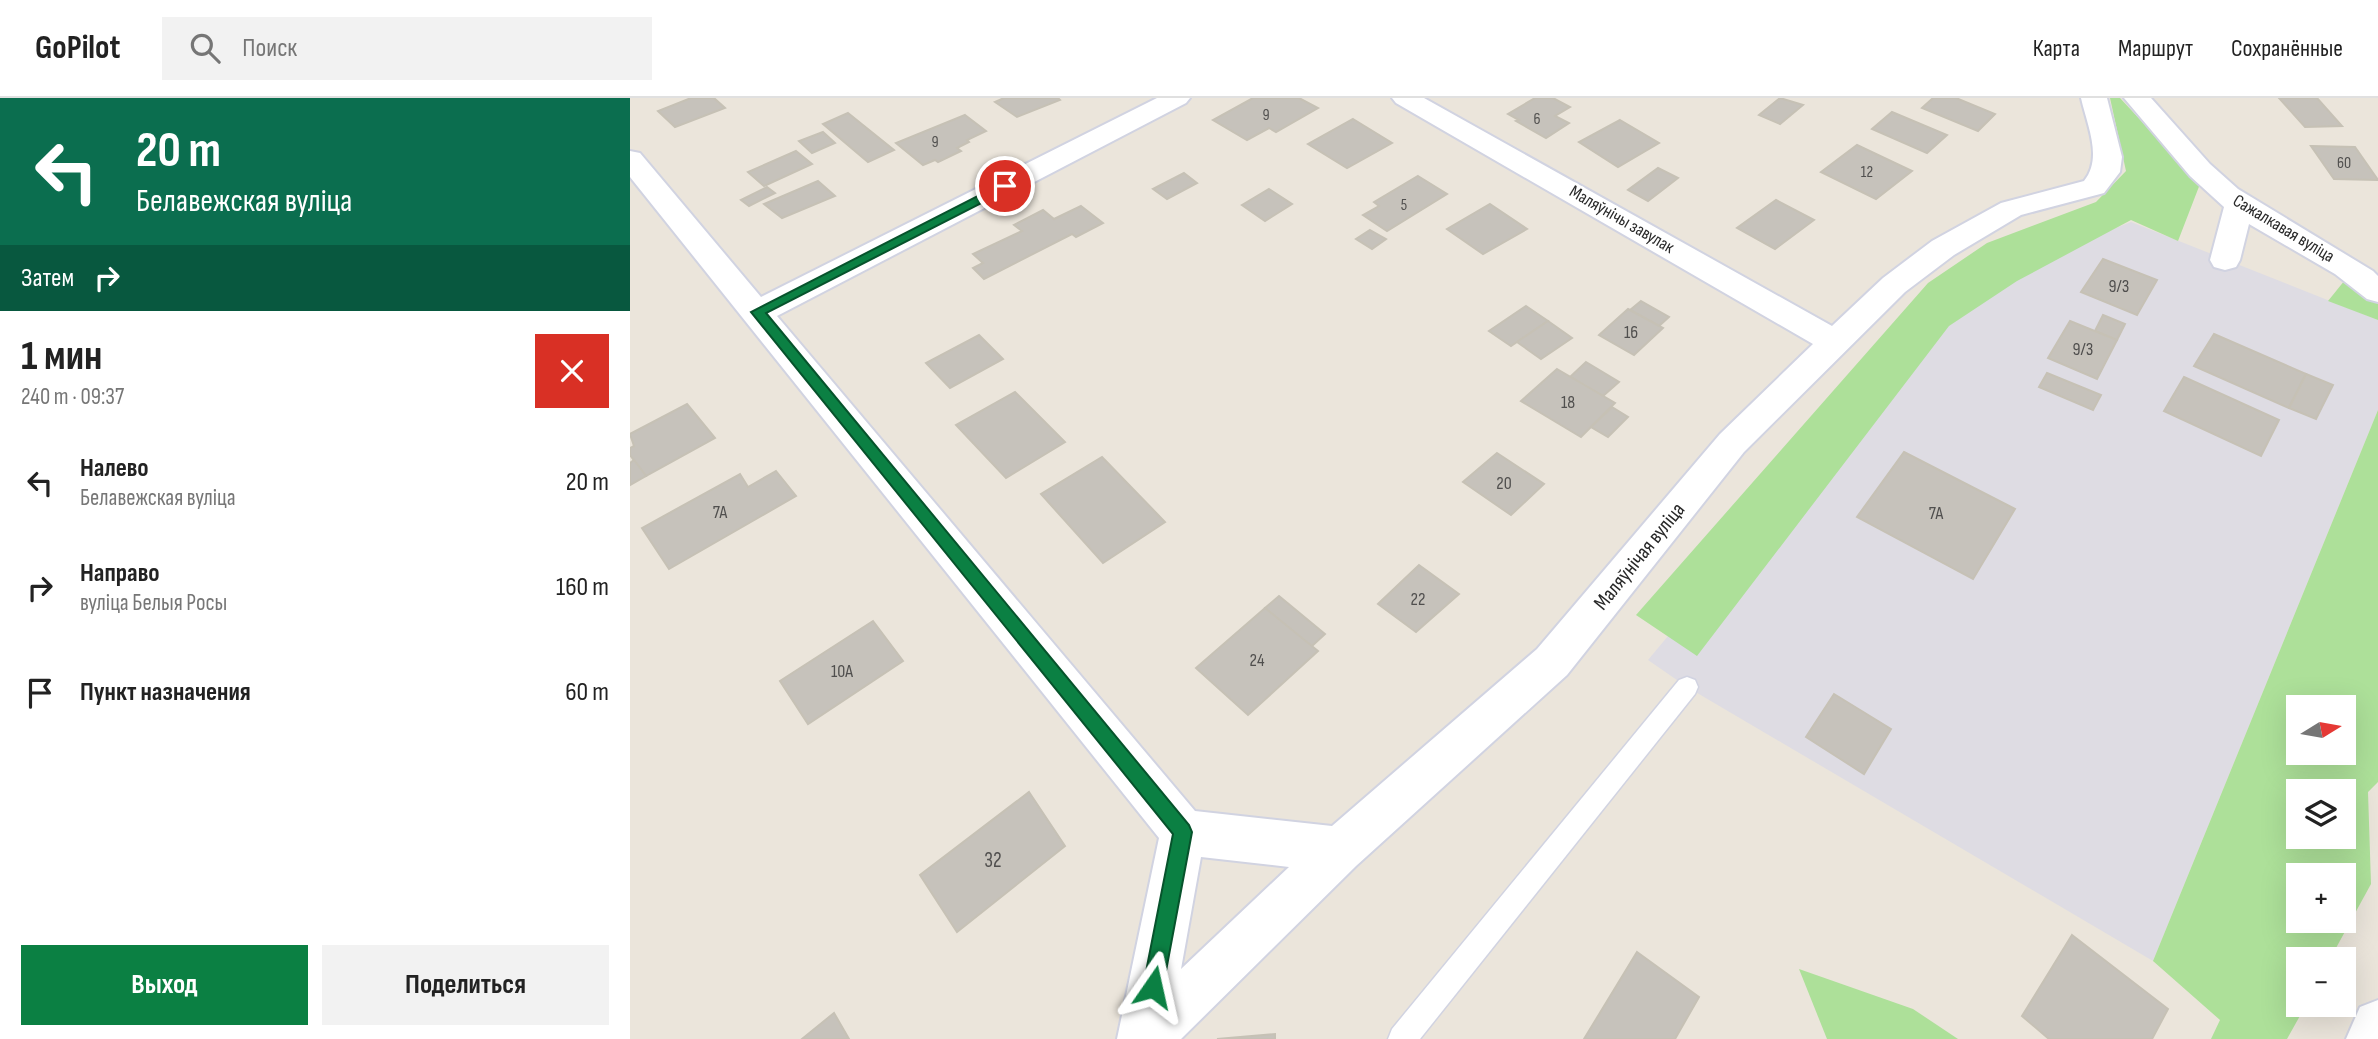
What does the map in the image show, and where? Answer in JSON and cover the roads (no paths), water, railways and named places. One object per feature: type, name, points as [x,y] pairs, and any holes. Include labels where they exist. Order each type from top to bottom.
[{"type":"street","points":[[758,312],[1177,98]]},
{"type":"street","name":"Маляўнічы завулак","points":[[1405,98],[1837,342]]},
{"type":"street","name":"Маляўнічая вуліца","points":[[1144,1039],[1340,850],[1552,662],[1732,443],[1894,285],[1976,226],[2011,209],[2094,187],[2106,172],[2108,157],[2094,98]]},
{"type":"street","name":"Сажалкавая вуліца","points":[[2137,98],[2192,160],[2239,205],[2366,270],[2378,292]]},
{"type":"street","points":[[630,159],[1183,832],[1340,850]]},
{"type":"street","points":[[2225,260],[2239,205]]},
{"type":"street","points":[[1144,1039],[1183,832]]},
{"type":"street","points":[[2372,1039],[2378,1025]]},
{"type":"lane","points":[[1402,1039],[1687,687]]}]
